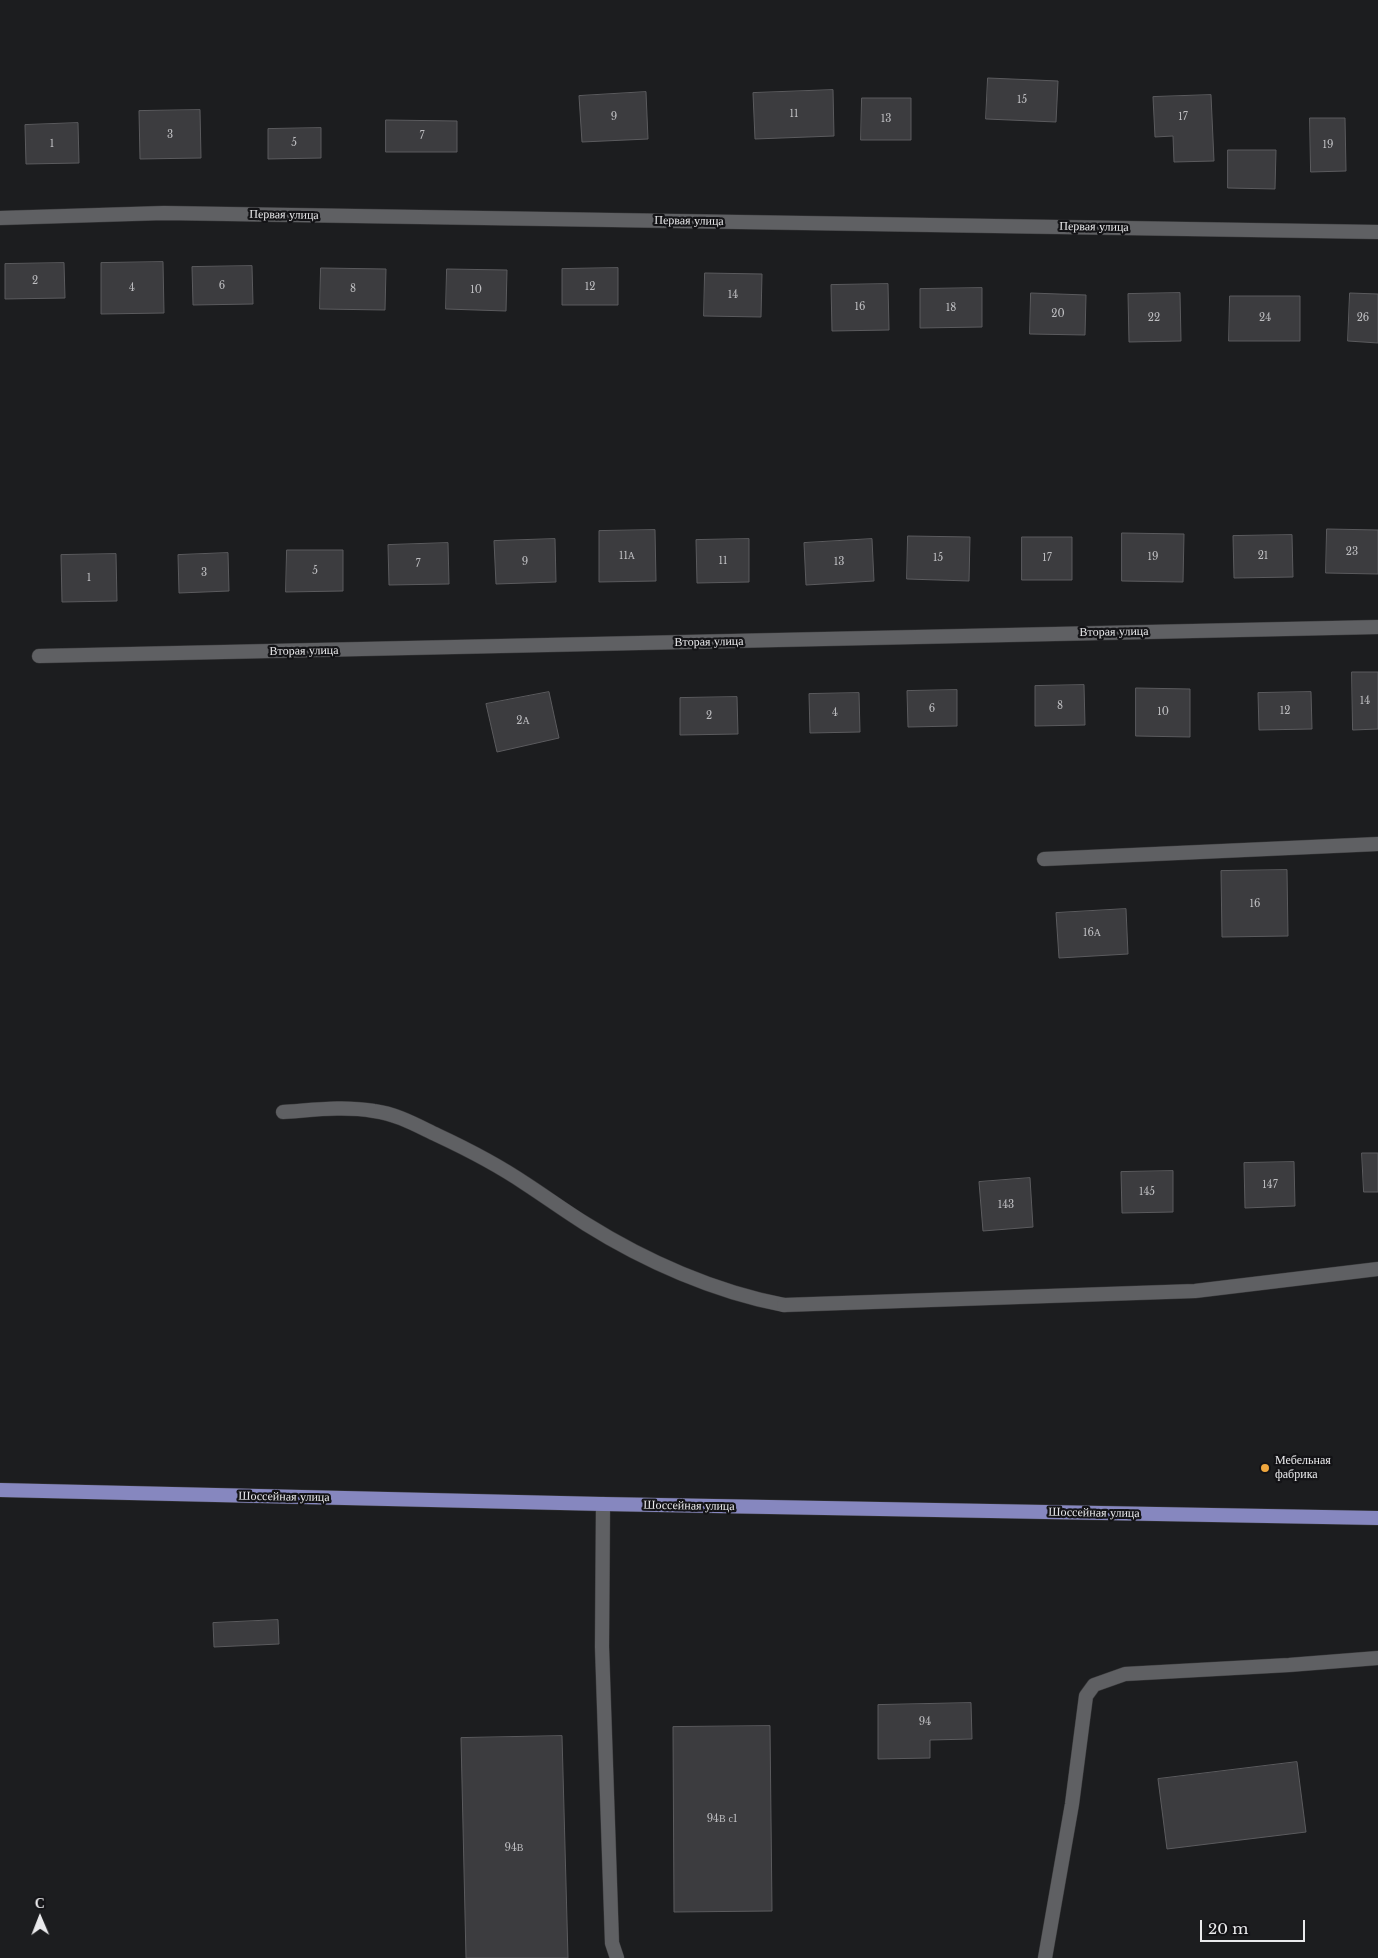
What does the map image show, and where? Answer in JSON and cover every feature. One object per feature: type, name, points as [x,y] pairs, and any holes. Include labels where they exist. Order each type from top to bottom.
[{"type":"main road","name":"Шоссейная улица","points":[[0,1490],[603,1504],[1378,1518]]},
{"type":"street","name":"Первая улица","points":[[0,218],[164,213],[1378,232]]},
{"type":"street","name":"Вторая улица","points":[[39,656],[1378,627]]},
{"type":"street","points":[[1044,859],[1378,844]]},
{"type":"street","points":[[283,1112],[338,1107],[374,1111],[404,1118],[457,1144],[508,1173],[586,1224],[647,1257],[702,1281],[764,1301],[784,1305],[1195,1291],[1378,1270]]},
{"type":"street","points":[[603,1504],[603,1657],[612,1943],[617,1958]]},
{"type":"street","points":[[1045,1958],[1072,1804],[1086,1696],[1094,1685],[1125,1674],[1378,1658]]},
{"type":"building","points":[[988,78],[1058,81],[1056,122],[986,119]]},
{"type":"building","points":[[833,90],[834,136],[755,139],[753,93]]},
{"type":"building","points":[[646,92],[648,139],[582,142],[579,96]]},
{"type":"building","points":[[1211,95],[1214,161],[1174,162],[1173,136],[1155,137],[1153,97]]},
{"type":"building","points":[[862,98],[911,98],[911,140],[861,140]]},
{"type":"building","points":[[200,110],[201,158],[140,159],[139,111]]},
{"type":"building","points":[[1310,118],[1345,118],[1346,171],[1311,172]]},
{"type":"building","points":[[386,120],[457,121],[457,152],[386,152]]},
{"type":"building","points":[[78,123],[79,163],[26,164],[25,125]]},
{"type":"building","points":[[321,128],[321,158],[268,159],[268,129]]},
{"type":"building","points":[[1228,150],[1276,150],[1275,189],[1228,188]]},
{"type":"building","points":[[163,262],[164,313],[101,314],[101,263]]},
{"type":"building","points":[[64,263],[65,298],[5,299],[5,264]]},
{"type":"building","points":[[252,266],[253,304],[193,305],[192,267]]},
{"type":"building","points":[[321,268],[386,269],[385,310],[320,309]]},
{"type":"building","points":[[618,268],[618,305],[562,305],[562,269]]},
{"type":"building","points":[[447,269],[507,270],[506,311],[446,309]]},
{"type":"building","points":[[705,273],[762,274],[761,317],[704,316]]},
{"type":"building","points":[[888,284],[889,330],[832,331],[831,285]]},
{"type":"building","points":[[982,288],[982,327],[920,328],[920,289]]},
{"type":"building","points":[[1031,293],[1086,295],[1085,335],[1030,334]]},
{"type":"building","points":[[1180,293],[1181,341],[1129,342],[1128,294]]},
{"type":"building","points":[[1350,293],[1378,294],[1378,343],[1348,341]]},
{"type":"building","points":[[1230,296],[1300,296],[1300,341],[1229,341]]},
{"type":"building","points":[[1327,529],[1378,530],[1378,574],[1326,573]]},
{"type":"building","points":[[655,530],[656,581],[599,582],[599,531]]},
{"type":"building","points":[[1122,533],[1184,534],[1183,582],[1122,581]]},
{"type":"building","points":[[1292,535],[1293,577],[1234,578],[1233,536]]},
{"type":"building","points":[[908,536],[970,537],[969,581],[907,579]]},
{"type":"building","points":[[1022,537],[1072,537],[1072,580],[1022,580]]},
{"type":"building","points":[[555,539],[556,582],[496,584],[494,541]]},
{"type":"building","points":[[749,539],[749,582],[697,583],[696,540]]},
{"type":"building","points":[[872,539],[874,581],[806,585],[804,543]]},
{"type":"building","points":[[448,543],[449,584],[389,585],[388,545]]},
{"type":"building","points":[[287,550],[343,550],[343,591],[286,592]]},
{"type":"building","points":[[228,553],[229,591],[179,593],[178,555]]},
{"type":"building","points":[[116,554],[117,601],[62,602],[61,555]]},
{"type":"building","points":[[1352,672],[1378,672],[1378,729],[1353,730]]},
{"type":"building","points":[[1084,685],[1085,725],[1035,726],[1035,686]]},
{"type":"building","points":[[1136,688],[1190,689],[1190,737],[1136,736]]},
{"type":"building","points":[[957,690],[957,726],[908,727],[907,691]]},
{"type":"building","points":[[549,692],[559,738],[497,752],[486,704]]},
{"type":"building","points":[[1311,692],[1312,729],[1259,730],[1258,693]]},
{"type":"building","points":[[859,693],[860,732],[810,733],[809,694]]},
{"type":"building","points":[[737,697],[738,734],[680,735],[680,698]]},
{"type":"building","points":[[1287,870],[1288,936],[1222,937],[1221,871]]},
{"type":"building","points":[[1126,909],[1128,954],[1059,958],[1056,913]]},
{"type":"building","points":[[1362,1153],[1378,1153],[1378,1192],[1364,1192]]},
{"type":"building","points":[[1294,1162],[1295,1206],[1245,1208],[1244,1163]]},
{"type":"building","points":[[1173,1171],[1173,1212],[1122,1213],[1121,1172]]},
{"type":"building","points":[[1030,1178],[1033,1227],[983,1231],[979,1182]]},
{"type":"building","points":[[278,1620],[279,1644],[214,1647],[213,1623]]},
{"type":"building","points":[[971,1703],[972,1739],[930,1740],[930,1758],[878,1759],[878,1705]]},
{"type":"building","points":[[770,1726],[772,1911],[674,1912],[673,1727]]},
{"type":"building","points":[[562,1736],[568,1958],[466,1958],[461,1738]]},
{"type":"building","points":[[1297,1762],[1306,1832],[1167,1849],[1158,1779]]},
{"type":"place","name":"Мебельная фабрика","points":[[1265,1468]]}]
